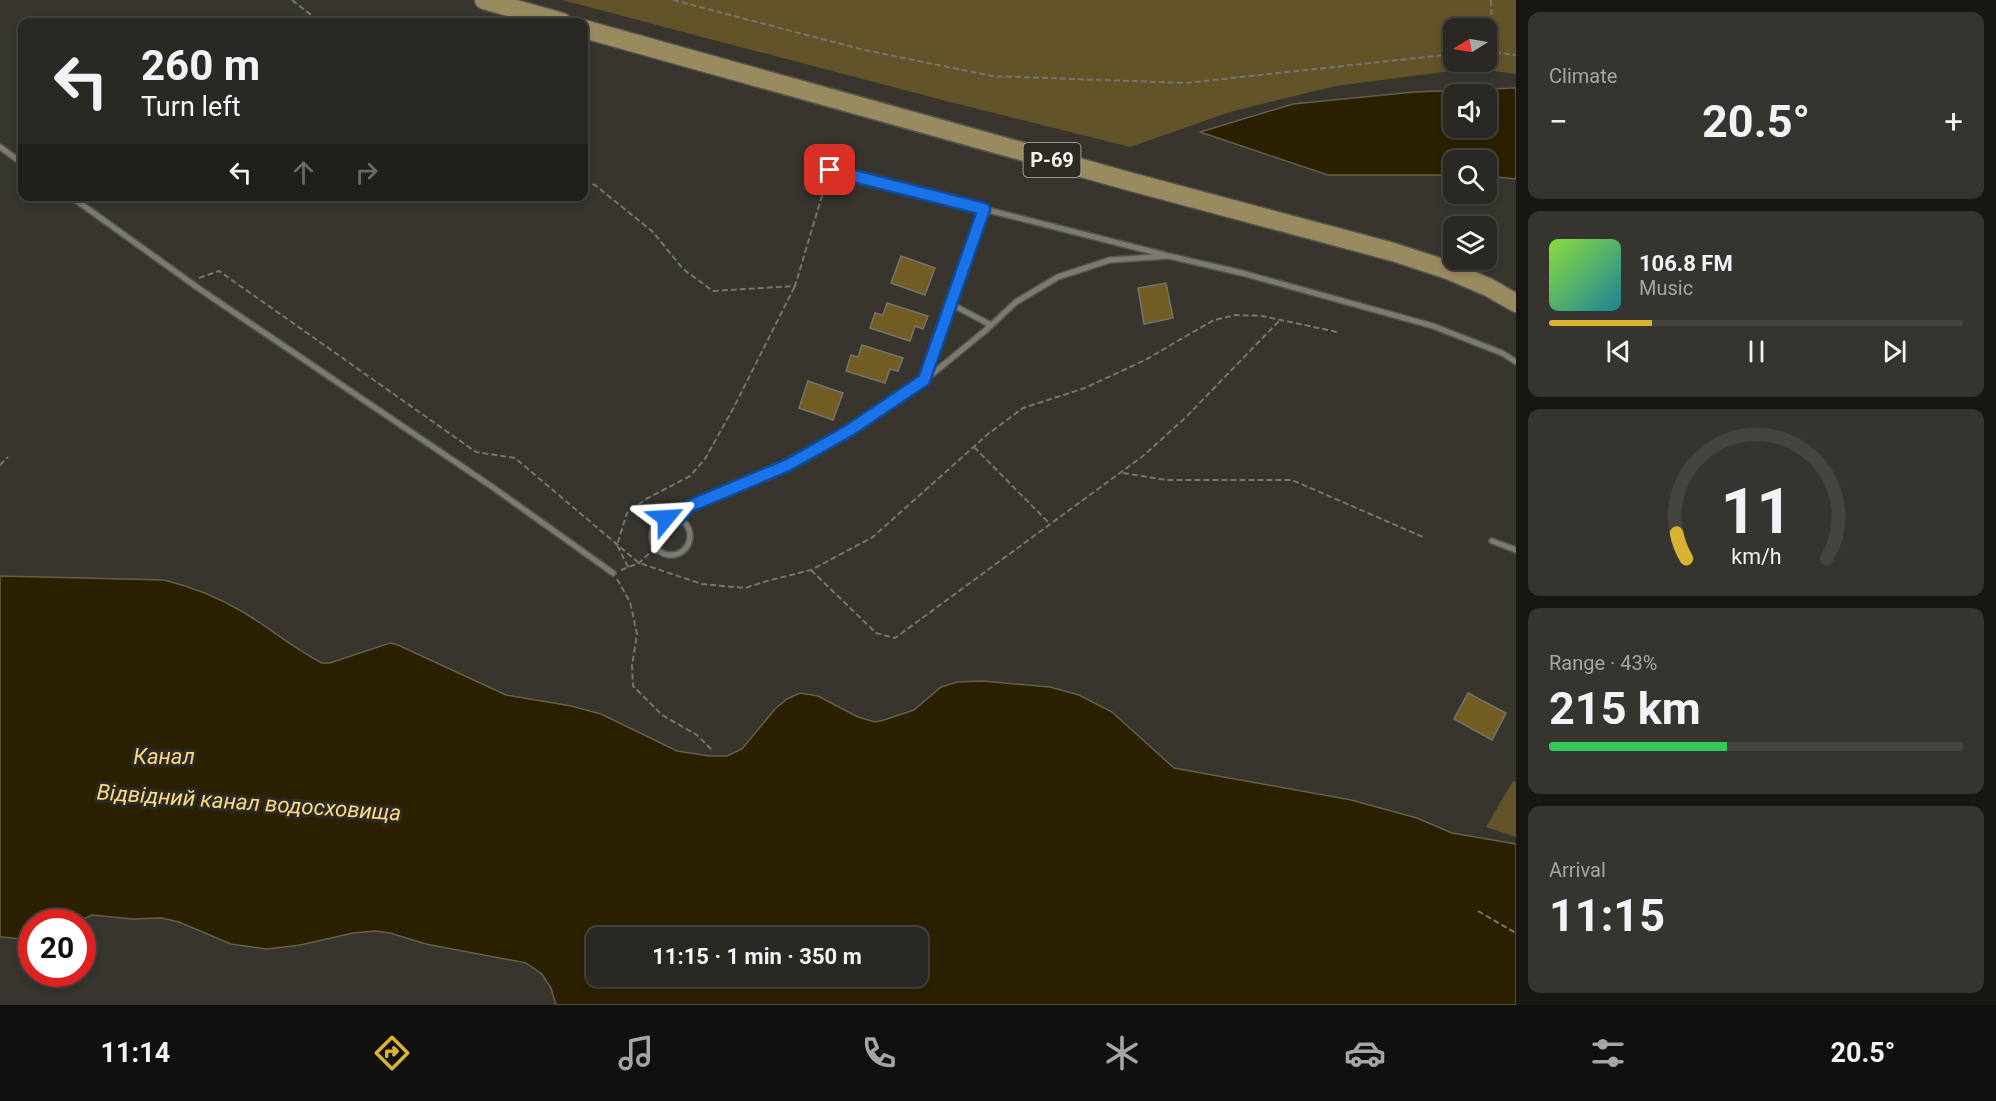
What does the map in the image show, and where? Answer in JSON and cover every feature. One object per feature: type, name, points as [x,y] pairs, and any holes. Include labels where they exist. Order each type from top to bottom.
[{"type":"main road","points":[[484,0],[548,18]]},
{"type":"main road","name":"Р-69","points":[[588,30],[1393,252],[1488,286],[1516,303]]},
{"type":"lane","points":[[0,147],[18,160]]},
{"type":"lane","points":[[830,170],[1242,273],[1433,326],[1502,353],[1516,362]]},
{"type":"lane","points":[[77,201],[189,281],[491,486],[613,573]]},
{"type":"lane","points":[[924,380],[984,209]]},
{"type":"lane","points":[[678,519],[690,506],[788,465],[850,430],[924,380],[1016,302],[1058,278],[1110,260],[1169,256]]},
{"type":"lane","points":[[951,304],[991,325]]},
{"type":"lane","points":[[666,518],[684,522],[690,533],[688,545],[684,550],[672,555],[656,547],[652,536],[656,525],[666,518]]},
{"type":"lane","points":[[1492,541],[1516,550]]},
{"type":"path","points":[[292,0],[315,18]]},
{"type":"path","points":[[673,0],[864,50],[992,76],[1186,83],[1443,55]]},
{"type":"path","points":[[1491,0],[1491,18]]},
{"type":"path","points":[[1497,51],[1516,55]]},
{"type":"path","points":[[628,567],[617,545],[627,513],[646,499],[690,476],[705,459],[795,286],[830,170]]},
{"type":"path","points":[[588,182],[595,185],[653,232],[683,269],[713,291],[795,286]]},
{"type":"path","points":[[189,281],[219,271],[476,452],[515,458],[639,563],[702,584],[729,588],[745,588],[767,580],[811,570],[873,537],[974,447],[1023,408],[1085,388],[1145,360],[1214,320],[1236,315],[1262,316],[1337,332]]},
{"type":"path","points":[[811,570],[876,633],[895,638],[1143,456],[1185,418],[1280,320]]},
{"type":"path","points":[[974,447],[1050,525]]},
{"type":"path","points":[[0,465],[8,457]]},
{"type":"path","points":[[1122,472],[1166,480],[1292,480],[1423,537]]},
{"type":"path","points":[[656,547],[639,563],[613,573],[630,602],[637,634],[632,666],[633,686],[662,715],[698,735],[711,749]]},
{"type":"path","points":[[1478,911],[1516,933]]},
{"type":"shaded area","points":[[562,0],[1516,0],[1516,74],[1497,71],[1497,18],[1443,18],[1443,72],[1336,86],[1233,111],[1130,147]]},
{"type":"shaded area","points":[[1513,781],[1516,782],[1516,837],[1486,827]]},
{"type":"water","points":[[1516,88],[1516,179],[1497,177],[1497,150],[1443,150],[1443,175],[1328,175],[1200,132],[1293,104],[1443,91],[1443,138],[1497,138],[1497,89]]},
{"type":"water","name":"Канал","points":[[0,576],[164,580],[205,593],[234,607],[322,663],[330,663],[390,643],[506,695],[571,706],[601,714],[677,751],[709,756],[727,756],[742,749],[775,709],[787,699],[800,693],[818,696],[858,717],[875,722],[914,710],[941,687],[957,682],[983,681],[1050,687],[1079,695],[1112,712],[1174,768],[1351,800],[1417,818],[1452,833],[1516,844],[1516,1005],[556,1005],[551,988],[542,974],[526,963],[426,944],[375,931],[267,949],[231,944],[179,922],[162,918],[133,919],[96,915],[96,909],[18,909],[18,939],[0,937]]},
{"type":"building","points":[[901,256],[935,268],[925,295],[891,283]]},
{"type":"building","points":[[1166,283],[1173,318],[1144,324],[1138,288]]},
{"type":"building","points":[[887,303],[928,316],[923,329],[915,326],[910,341],[870,328],[875,313],[883,315]]},
{"type":"building","points":[[862,345],[903,358],[898,371],[890,369],[885,383],[846,371],[851,355],[858,357]]},
{"type":"building","points":[[808,381],[843,393],[833,420],[799,408]]},
{"type":"building","points":[[1468,693],[1506,713],[1492,740],[1454,719]]},
{"type":"route","points":[[666,518],[678,519],[690,506],[788,465],[850,430],[924,380],[984,209],[830,170]]},
{"type":"water label","name":"Відвідний канал водосховища","points":[[249,802]]}]
